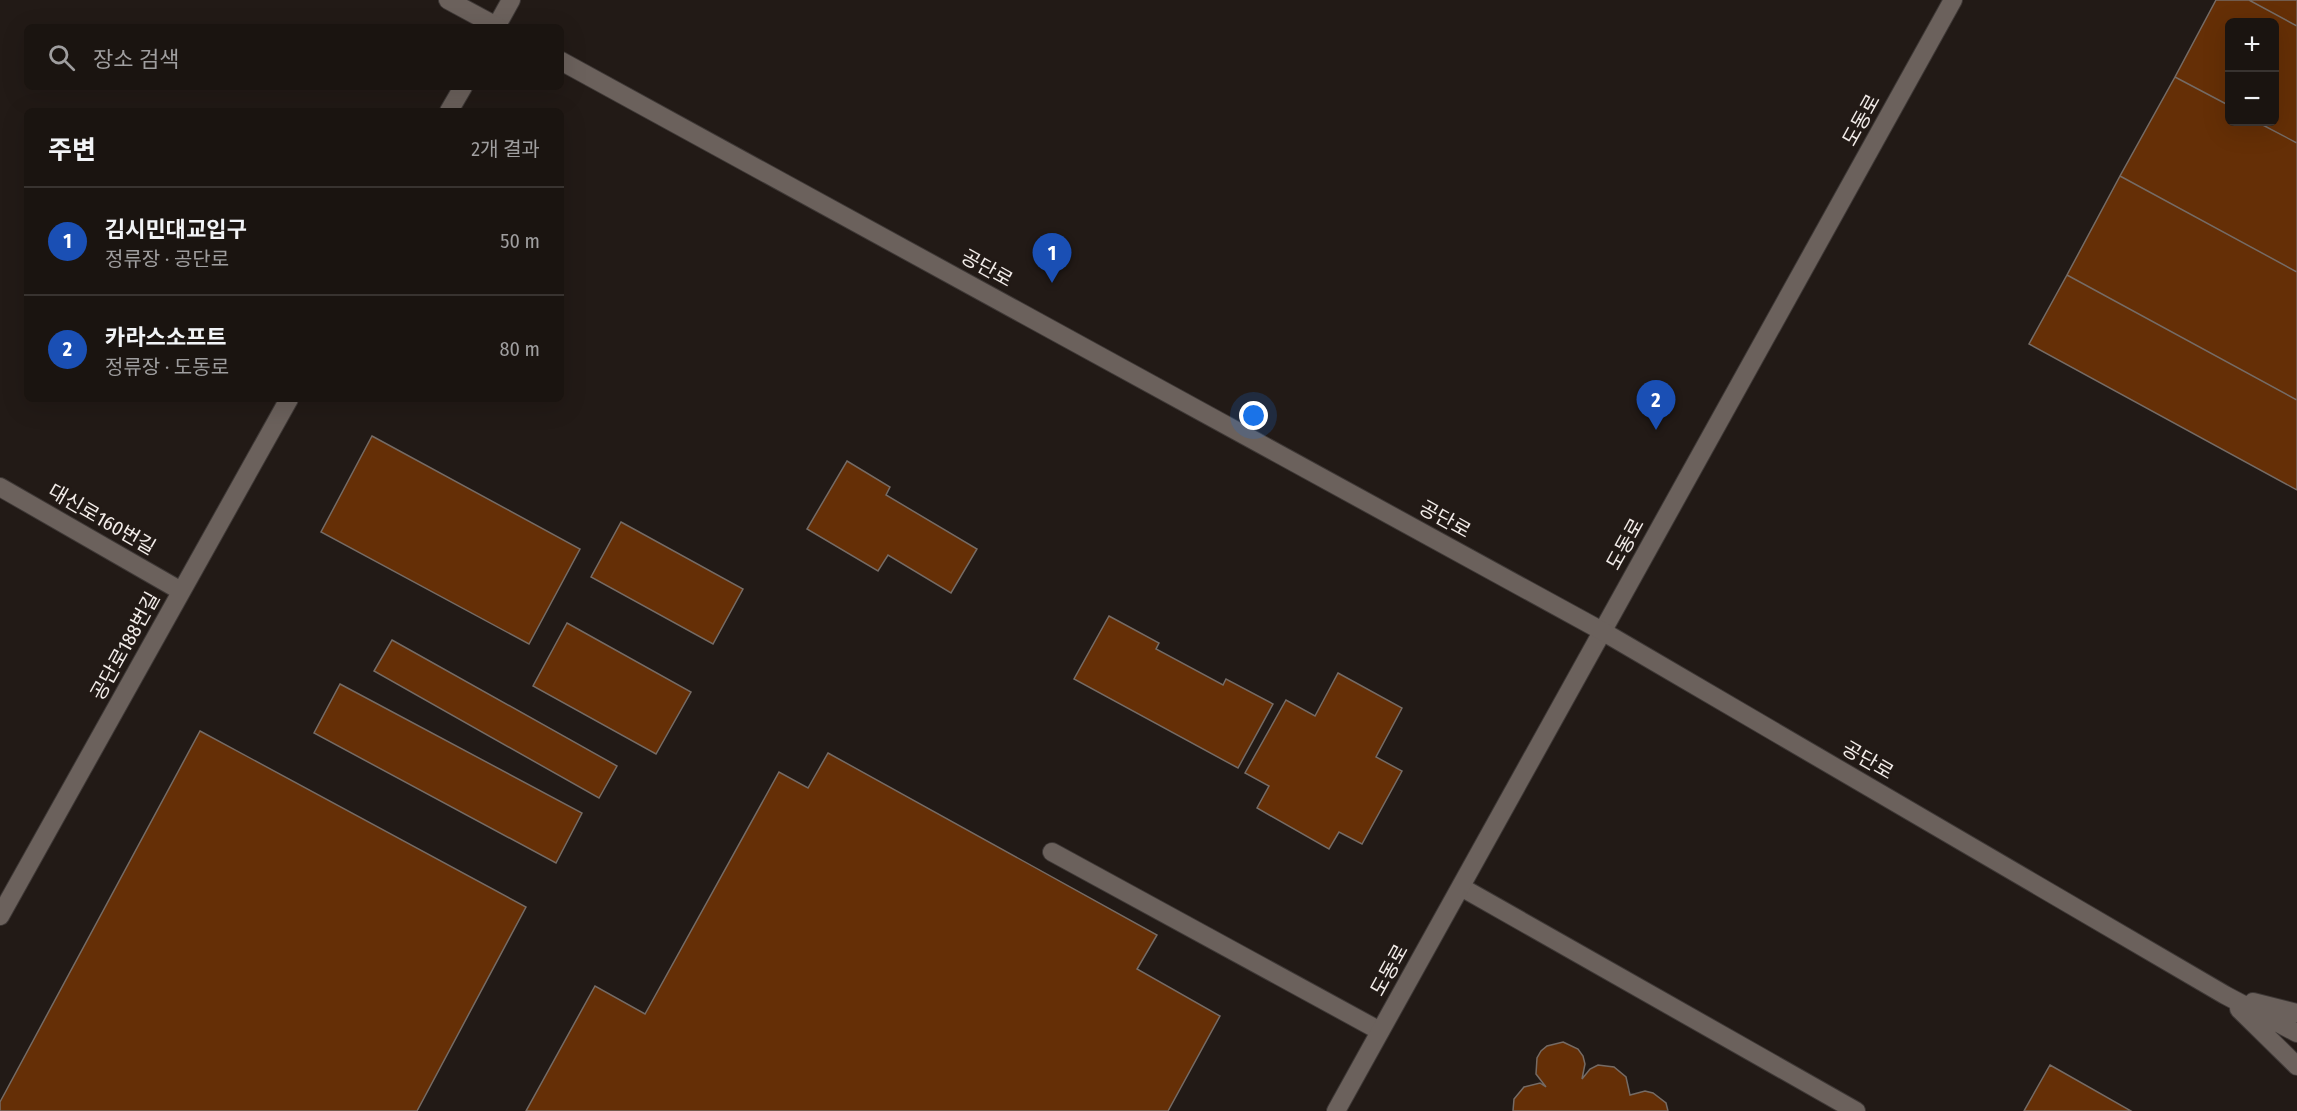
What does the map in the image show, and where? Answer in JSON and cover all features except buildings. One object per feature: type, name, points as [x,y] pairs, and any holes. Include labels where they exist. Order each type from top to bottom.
[{"type":"street","points":[[448,0],[492,24]]},
{"type":"street","points":[[499,24],[511,0]]},
{"type":"street","name":"도동로","points":[[1336,1111],[1953,0]]},
{"type":"street","name":"공단로","points":[[564,63],[1602,631],[2225,995],[2297,1033]]},
{"type":"street","points":[[451,108],[461,90]]},
{"type":"street","name":"공단로188번길","points":[[0,916],[287,402]]},
{"type":"street","name":"대신로160번길","points":[[0,487],[182,591]]},
{"type":"street","points":[[1052,852],[1380,1031]]},
{"type":"street","points":[[1461,887],[1856,1111]]},
{"type":"street","points":[[2225,995],[2297,1013]]},
{"type":"street","points":[[2225,995],[2297,1066]]},
{"type":"place","name":"김시민대교입구","points":[[1052,283]]},
{"type":"place","name":"카라스소프트","points":[[1656,430]]}]
